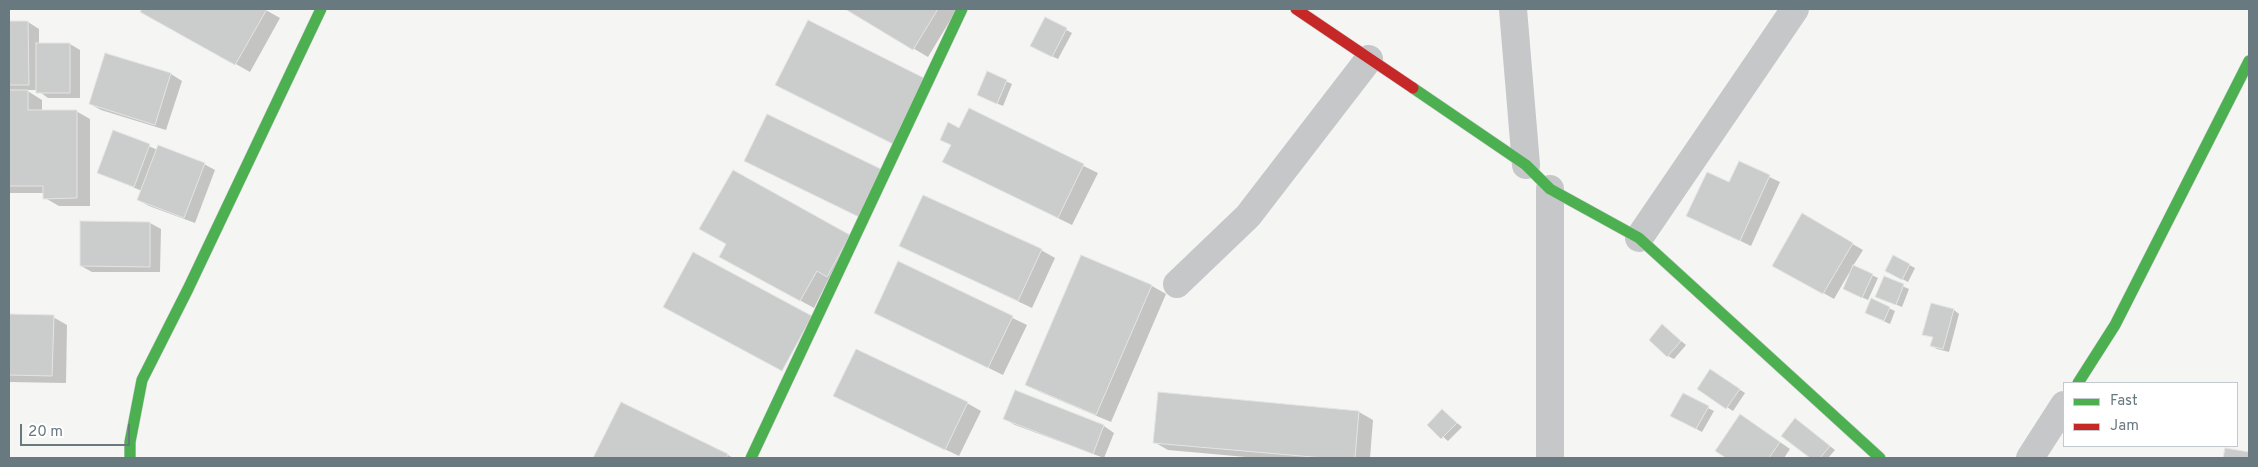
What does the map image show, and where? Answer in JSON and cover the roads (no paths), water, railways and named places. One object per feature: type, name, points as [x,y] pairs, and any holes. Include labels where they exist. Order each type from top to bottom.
[{"type":"street","points":[[130,458],[130,442],[142,380],[188,289],[321,9]]},
{"type":"street","points":[[751,458],[962,9]]},
{"type":"street","points":[[1296,9],[1526,166],[1550,188],[1639,238],[1880,458]]},
{"type":"street","points":[[1513,9],[1526,166]]},
{"type":"street","points":[[1639,238],[1795,9]]},
{"type":"street","points":[[1177,284],[1248,216],[1369,59]]},
{"type":"street","points":[[2079,382],[2115,325],[2249,61]]},
{"type":"street","points":[[1550,188],[1550,458]]},
{"type":"street","points":[[2030,458],[2063,407]]}]
